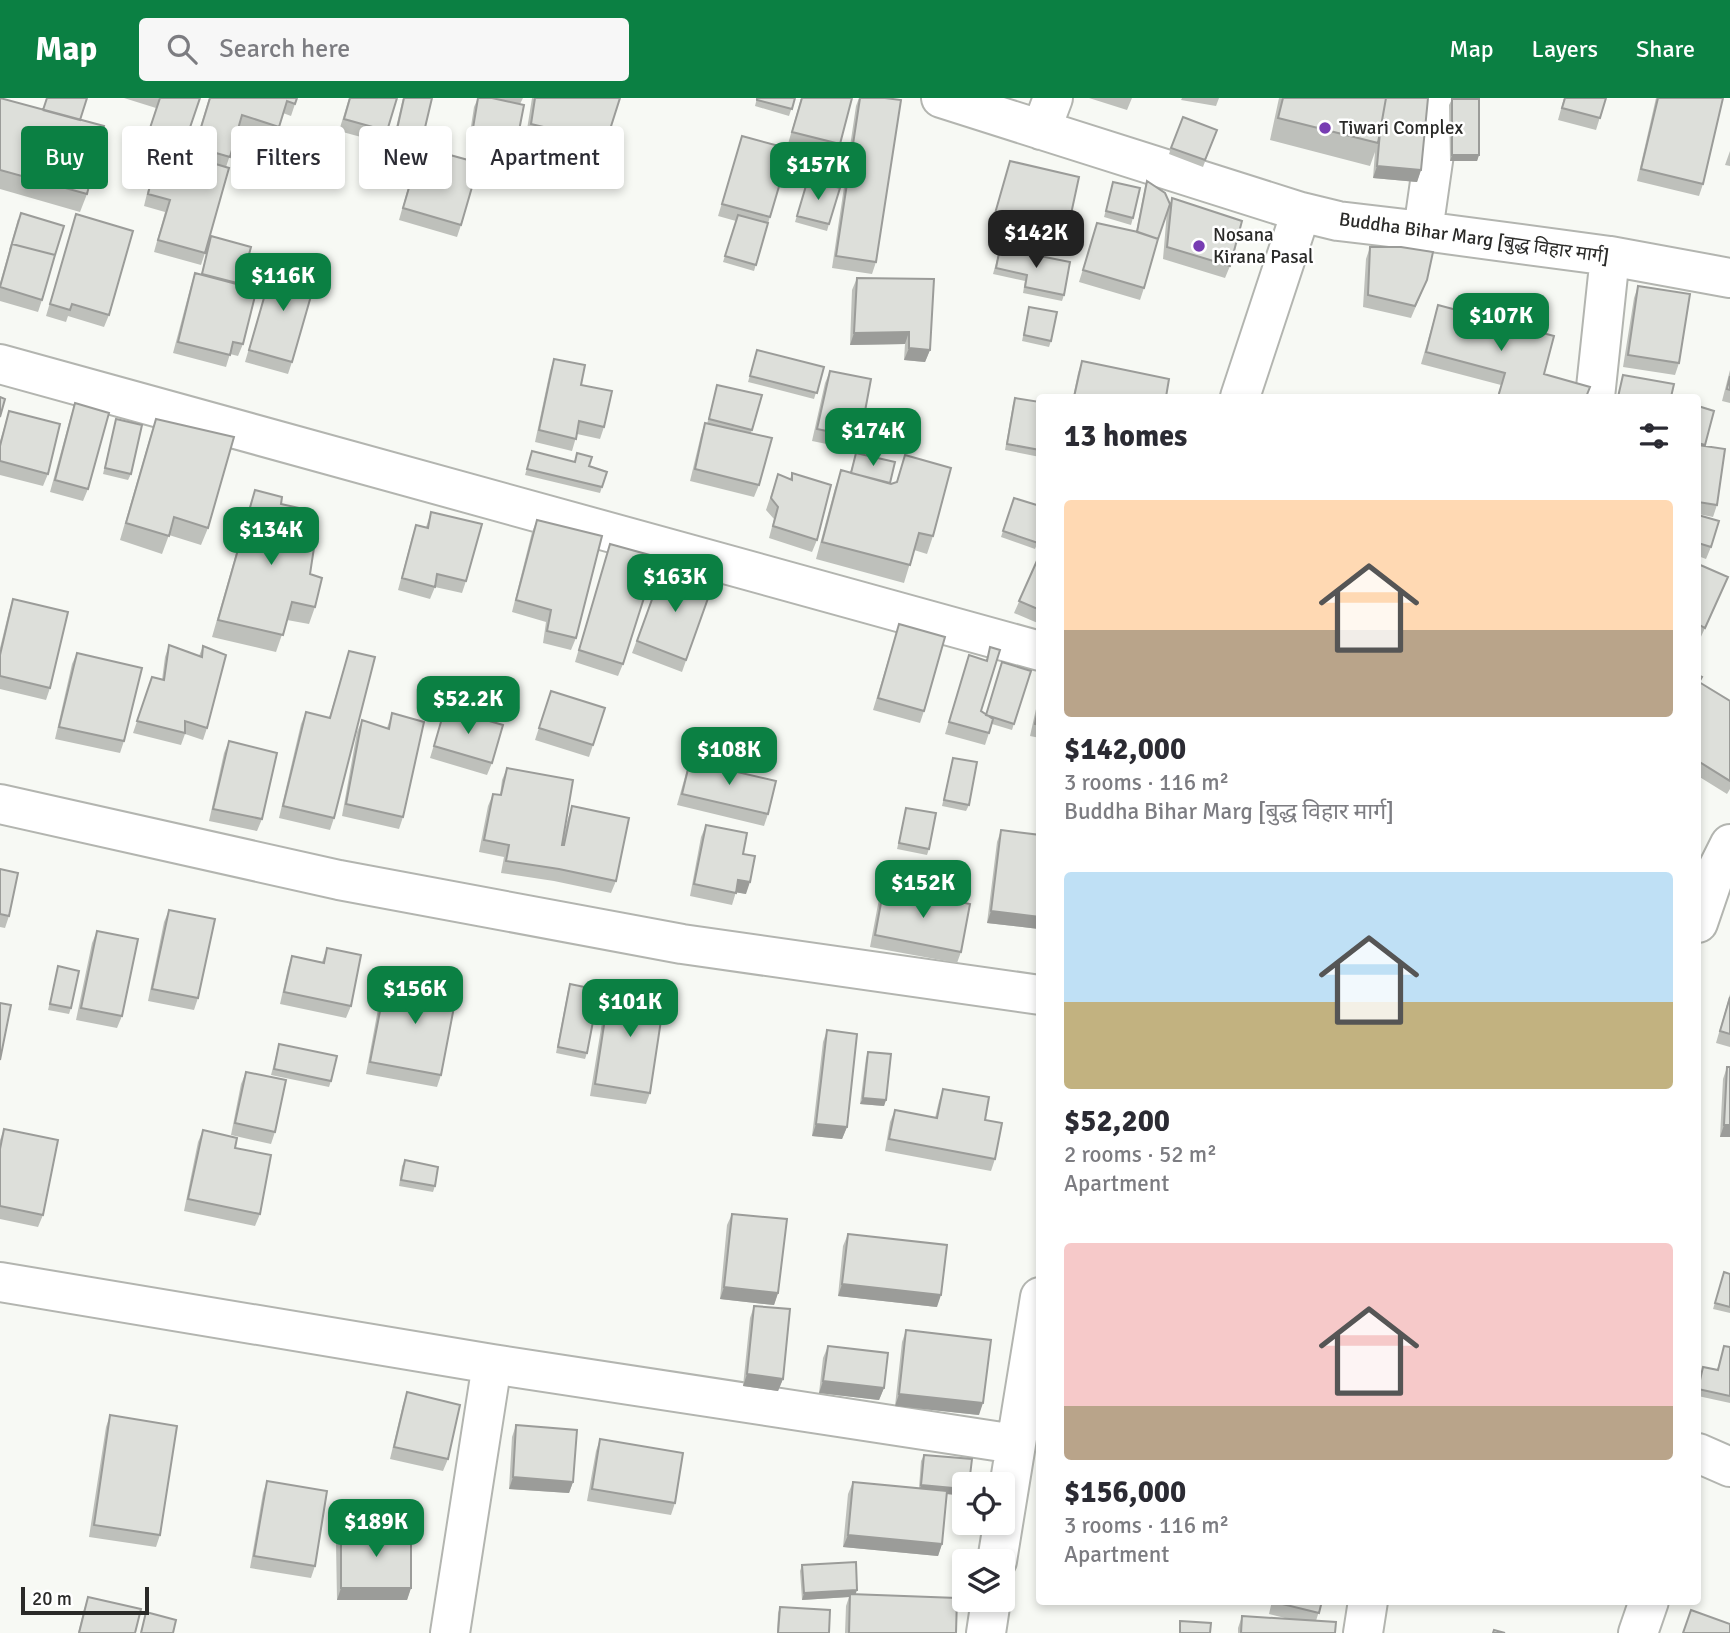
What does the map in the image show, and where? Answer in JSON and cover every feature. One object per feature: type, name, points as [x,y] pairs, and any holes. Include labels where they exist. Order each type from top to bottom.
[{"type":"street","name":"Buddha Bihar Marg [बुद्ध विहार मार्ग]","points":[[941,98],[1047,114],[1301,212],[1338,221],[1610,256],[1730,278]]},
{"type":"street","points":[[1423,231],[1442,98]]},
{"type":"street","points":[[1241,394],[1301,212]]},
{"type":"street","points":[[1595,394],[1610,256]]},
{"type":"street","points":[[0,364],[1036,650]]},
{"type":"street","points":[[0,804],[339,880],[682,944],[1036,994]]},
{"type":"street","points":[[1701,914],[1714,876],[1730,844]]},
{"type":"street","points":[[0,1282],[492,1364],[1015,1444]]},
{"type":"street","points":[[999,1549],[1015,1444],[1035,1362]]},
{"type":"street","points":[[450,1633],[492,1364]]},
{"type":"street","points":[[1363,1633],[1367,1605]]},
{"type":"street","points":[[1638,1633],[1648,1605]]},
{"type":"street","points":[[986,1633],[989,1612]]},
{"type":"building","points":[[0,98],[104,126],[21,126],[21,176],[0,170]]},
{"type":"building","points":[[47,98],[87,98],[80,120],[43,110]]},
{"type":"building","points":[[160,98],[200,98],[190,126],[151,126]]},
{"type":"building","points":[[210,98],[297,98],[295,104],[287,101],[279,126],[242,115],[239,126],[231,126],[230,157],[217,153],[217,126],[201,126]]},
{"type":"building","points":[[350,98],[397,98],[389,126],[369,126],[344,119]]},
{"type":"building","points":[[404,98],[432,98],[425,126],[398,126]]},
{"type":"building","points":[[478,98],[492,98],[524,105],[520,126],[473,126]]},
{"type":"building","points":[[535,98],[620,98],[611,126],[531,124]]},
{"type":"building","points":[[757,98],[795,98],[792,109]]},
{"type":"building","points":[[802,98],[852,98],[840,144],[792,132]]},
{"type":"building","points":[[860,98],[901,100],[876,262],[836,256]]},
{"type":"building","points":[[1283,98],[1386,98],[1378,143],[1278,118]]},
{"type":"building","points":[[1386,98],[1428,98],[1421,170],[1377,166]]},
{"type":"building","points":[[1565,98],[1606,98],[1600,118],[1562,108]]},
{"type":"building","points":[[1658,98],[1723,98],[1703,184],[1641,169]]},
{"type":"building","points":[[1452,99],[1479,99],[1479,155],[1452,155]]},
{"type":"building","points":[[1183,117],[1217,130],[1205,160],[1171,148]]},
{"type":"building","points":[[742,136],[790,149],[770,217],[722,204]]},
{"type":"building","points":[[452,156],[466,159],[466,189],[471,189],[461,225],[403,208],[409,189],[452,189]]},
{"type":"building","points":[[1010,161],[1079,177],[1065,242],[992,224]]},
{"type":"building","points":[[217,164],[229,168],[205,253],[158,240],[170,200],[148,194],[149,189],[217,189]]},
{"type":"building","points":[[808,179],[840,188],[829,224],[797,216]]},
{"type":"building","points":[[1147,181],[1165,193],[1170,204],[1158,239],[1137,232]]},
{"type":"building","points":[[1113,182],[1140,188],[1133,218],[1106,211]]},
{"type":"building","points":[[69,189],[88,189],[87,194]]},
{"type":"building","name":"Nosana Kirana Pasal","points":[[1172,198],[1242,221],[1230,266],[1167,247]]},
{"type":"building","points":[[21,213],[64,226],[55,255],[12,244],[10,250]]},
{"type":"building","points":[[76,214],[133,231],[109,315],[72,304],[70,310],[50,304]]},
{"type":"building","points":[[738,215],[768,223],[756,265],[725,256]]},
{"type":"building","points":[[1097,223],[1158,239],[1144,288],[1083,270]]},
{"type":"building","points":[[211,236],[251,247],[241,284],[202,274]]},
{"type":"building","points":[[12,244],[55,255],[42,300],[0,287]]},
{"type":"building","points":[[1370,247],[1401,247],[1433,252],[1427,280],[1415,306],[1368,295]]},
{"type":"building","points":[[1000,248],[1070,262],[1064,295],[1025,287],[1027,275],[996,268]]},
{"type":"building","points":[[251,260],[263,264],[243,344],[233,342],[230,355],[178,342],[195,273],[244,286]]},
{"type":"building","points":[[274,263],[317,275],[292,362],[249,350]]},
{"type":"building","points":[[857,278],[934,279],[930,350],[909,348],[909,332],[854,333]]},
{"type":"building","points":[[1638,286],[1690,294],[1679,363],[1628,355]]},
{"type":"building","points":[[1438,305],[1554,336],[1544,374],[1590,387],[1587,394],[1499,394],[1505,373],[1426,352]]},
{"type":"building","points":[[1029,307],[1057,312],[1051,341],[1024,335]]},
{"type":"building","points":[[757,350],[824,367],[817,393],[750,376]]},
{"type":"building","points":[[554,359],[585,365],[581,385],[612,391],[604,427],[579,421],[576,439],[539,430]]},
{"type":"building","points":[[1082,361],[1169,379],[1166,394],[1075,394]]},
{"type":"building","points":[[830,371],[871,379],[860,438],[817,429]]},
{"type":"building","points":[[1623,375],[1674,384],[1672,394],[1619,394]]},
{"type":"building","points":[[717,385],[762,395],[752,430],[709,419]]},
{"type":"building","points":[[0,397],[5,399],[0,417]]},
{"type":"building","points":[[1015,398],[1036,401],[1036,449],[1007,444]]},
{"type":"building","points":[[75,403],[109,413],[88,489],[55,480]]},
{"type":"building","points":[[1701,407],[1714,411],[1705,445],[1701,444]]},
{"type":"building","points":[[9,411],[60,424],[48,474],[0,461],[0,446]]},
{"type":"building","points":[[116,419],[142,425],[131,474],[105,468]]},
{"type":"building","points":[[156,419],[234,437],[208,528],[174,517],[169,536],[126,523]]},
{"type":"building","points":[[705,423],[772,438],[759,485],[695,469]]},
{"type":"building","points":[[1701,445],[1725,449],[1717,505],[1701,502]]},
{"type":"building","points":[[532,451],[575,462],[577,453],[592,457],[589,466],[607,472],[602,487],[527,469]]},
{"type":"building","points":[[856,453],[895,462],[890,483],[851,473]]},
{"type":"building","points":[[905,455],[951,468],[933,536],[919,533],[910,565],[822,542],[841,470],[891,484],[897,482]]},
{"type":"building","points":[[792,473],[831,485],[817,540],[773,526],[778,507],[771,498],[778,474],[792,480]]},
{"type":"building","points":[[255,490],[282,497],[281,504],[308,510],[304,522],[317,528],[310,574],[322,578],[315,607],[292,602],[283,635],[218,620]]},
{"type":"building","points":[[1014,498],[1036,505],[1036,542],[1003,531]]},
{"type":"building","points":[[431,512],[482,524],[466,581],[437,574],[435,587],[402,578],[416,525],[428,528]]},
{"type":"building","points":[[1701,516],[1719,521],[1711,547],[1701,544]]},
{"type":"building","points":[[537,520],[602,536],[576,638],[547,631],[551,610],[516,600]]},
{"type":"building","points":[[610,544],[657,557],[623,664],[579,650]]},
{"type":"building","points":[[1036,563],[1036,608],[1019,601]]},
{"type":"building","points":[[1701,565],[1728,577],[1705,628],[1701,626]]},
{"type":"building","points":[[663,569],[712,587],[686,660],[637,641]]},
{"type":"building","points":[[13,599],[68,612],[50,688],[0,676],[0,655]]},
{"type":"building","points":[[899,624],[945,637],[924,711],[878,698]]},
{"type":"building","points":[[169,645],[202,657],[203,646],[226,655],[207,728],[185,721],[185,733],[137,721],[152,677],[164,680]]},
{"type":"building","points":[[990,647],[1000,650],[981,711],[993,719],[989,733],[949,722],[969,655],[987,661]]},
{"type":"building","points":[[349,651],[375,657],[334,818],[283,806],[306,712],[330,718]]},
{"type":"building","points":[[77,653],[142,668],[124,741],[59,727]]},
{"type":"building","points":[[1002,662],[1031,671],[1014,724],[986,715]]},
{"type":"building","points":[[1701,683],[1730,701],[1730,781],[1701,763]]},
{"type":"building","points":[[551,691],[605,708],[593,745],[539,728]]},
{"type":"building","points":[[445,708],[503,725],[492,763],[434,746]]},
{"type":"building","points":[[392,713],[424,722],[403,817],[346,804],[362,720],[389,729]]},
{"type":"building","points":[[229,741],[277,753],[262,819],[213,809]]},
{"type":"building","points":[[953,758],[977,762],[969,805],[944,800]]},
{"type":"building","points":[[690,761],[776,781],[768,814],[682,794]]},
{"type":"building","points":[[507,768],[573,780],[562,845],[572,806],[629,818],[616,881],[506,861],[509,845],[484,840],[493,794],[501,795]]},
{"type":"building","points":[[906,808],[936,813],[929,849],[899,843]]},
{"type":"building","points":[[706,825],[747,833],[743,854],[755,856],[750,882],[738,880],[736,893],[694,884]]},
{"type":"building","points":[[1001,830],[1036,834],[1036,917],[991,911]]},
{"type":"building","points":[[0,869],[18,873],[9,916],[0,914]]},
{"type":"building","points":[[884,887],[970,904],[961,952],[875,935]]},
{"type":"building","points":[[169,910],[215,919],[198,998],[152,989]]},
{"type":"building","points":[[97,931],[138,939],[122,1016],[81,1008]]},
{"type":"building","points":[[327,948],[361,955],[351,1006],[284,992],[292,956],[324,963]]},
{"type":"building","points":[[58,966],[79,971],[71,1008],[50,1004]]},
{"type":"building","points":[[415,977],[458,986],[441,1075],[370,1062],[385,986],[412,992]]},
{"type":"building","points":[[570,984],[599,990],[587,1053],[558,1047]]},
{"type":"building","points":[[610,986],[665,994],[650,1093],[595,1084]]},
{"type":"building","points":[[1730,997],[1730,1034],[1720,1031]]},
{"type":"building","points":[[0,1003],[11,1005],[0,1060]]},
{"type":"building","points":[[827,1030],[857,1034],[847,1127],[816,1124]]},
{"type":"building","points":[[279,1044],[337,1056],[331,1081],[274,1069]]},
{"type":"building","points":[[868,1052],[891,1054],[886,1100],[863,1098]]},
{"type":"building","points":[[1727,1067],[1730,1067],[1730,1125],[1724,1125]]},
{"type":"building","points":[[246,1072],[286,1080],[275,1132],[235,1123]]},
{"type":"building","points":[[943,1089],[989,1097],[985,1120],[1002,1123],[995,1159],[889,1139],[895,1110],[937,1118]]},
{"type":"building","points":[[4,1129],[58,1140],[43,1215],[0,1206],[0,1149]]},
{"type":"building","points":[[203,1130],[237,1138],[235,1148],[271,1155],[260,1214],[188,1199]]},
{"type":"building","points":[[405,1160],[438,1167],[435,1186],[401,1180]]},
{"type":"building","points":[[732,1214],[787,1219],[778,1293],[724,1287]]},
{"type":"building","points":[[848,1234],[947,1245],[941,1295],[842,1284]]},
{"type":"building","points":[[1724,1272],[1730,1274],[1730,1307],[1715,1303]]},
{"type":"building","points":[[754,1306],[790,1309],[783,1379],[747,1374]]},
{"type":"building","points":[[906,1330],[991,1340],[983,1403],[899,1394]]},
{"type":"building","points":[[828,1346],[888,1353],[884,1388],[823,1381]]},
{"type":"building","points":[[1724,1346],[1730,1347],[1730,1396],[1701,1390],[1703,1367],[1718,1370]]},
{"type":"building","points":[[407,1392],[460,1405],[448,1459],[394,1447]]},
{"type":"building","points":[[110,1415],[177,1426],[160,1535],[94,1525]]},
{"type":"building","points":[[516,1425],[577,1430],[573,1482],[513,1477]]},
{"type":"building","points":[[600,1439],[683,1453],[675,1503],[592,1489]]},
{"type":"building","points":[[924,1455],[972,1459],[970,1472],[952,1472],[952,1488],[921,1485]]},
{"type":"building","points":[[267,1481],[327,1491],[315,1566],[254,1556]]},
{"type":"building","points":[[853,1482],[947,1491],[942,1544],[848,1535]]},
{"type":"building","points":[[411,1530],[411,1588],[341,1588],[341,1531]]},
{"type":"building","points":[[856,1562],[857,1590],[804,1593],[802,1565]]},
{"type":"building","points":[[850,1594],[952,1598],[952,1612],[957,1612],[956,1633],[849,1633]]},
{"type":"building","points":[[88,1597],[141,1609],[135,1633],[79,1633]]},
{"type":"building","points":[[1286,1605],[1321,1605],[1319,1613]]},
{"type":"building","points":[[780,1607],[830,1610],[829,1633],[778,1633]]},
{"type":"building","points":[[1691,1610],[1730,1624],[1730,1633],[1683,1633]]},
{"type":"building","points":[[146,1612],[176,1620],[173,1633],[141,1633]]},
{"type":"building","points":[[1242,1616],[1336,1622],[1335,1633],[1241,1633]]},
{"type":"building","points":[[1180,1621],[1211,1623],[1210,1633],[1180,1633]]},
{"type":"place","name":"Tiwari Complex","points":[[1325,128]]},
{"type":"place","name":"Nosana Kirana Pasal","points":[[1199,246]]}]
